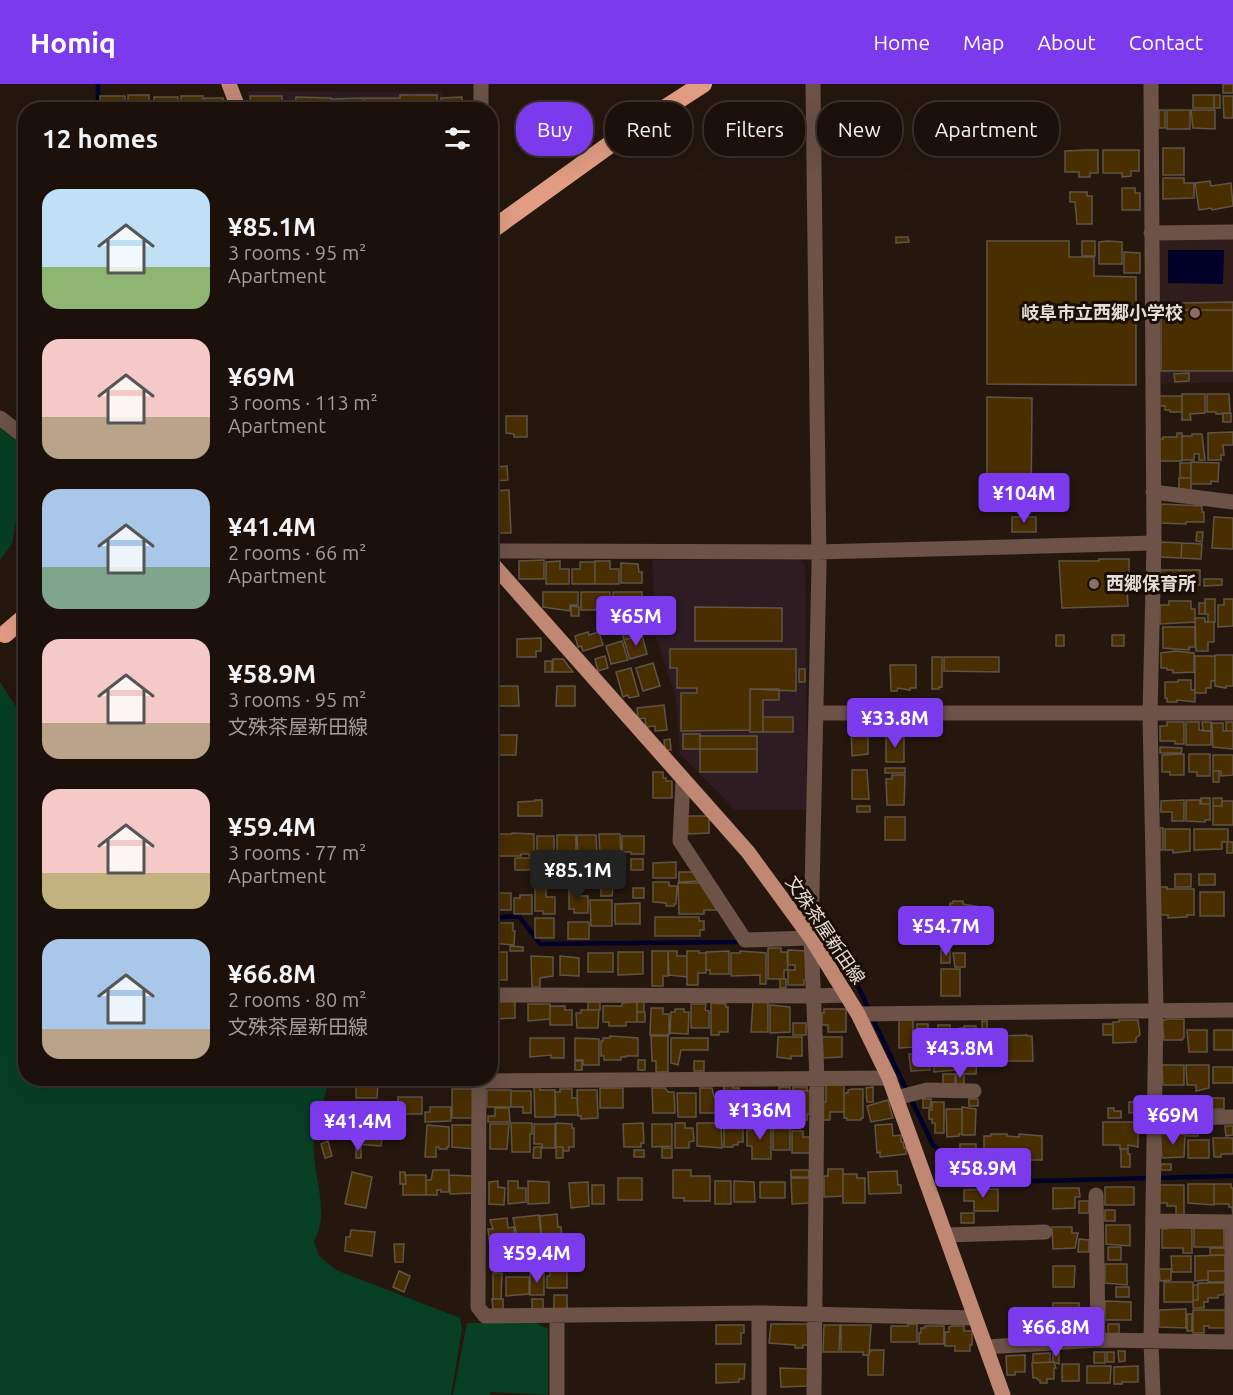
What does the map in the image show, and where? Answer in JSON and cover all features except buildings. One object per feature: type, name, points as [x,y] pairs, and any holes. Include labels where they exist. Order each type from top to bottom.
[{"type":"highway","points":[[498,225],[619,138],[703,84]]},
{"type":"highway","points":[[5,634],[18,623]]},
{"type":"main road","points":[[229,84],[236,102]]},
{"type":"main road","name":"文殊茶屋新田線","points":[[498,570],[748,852],[811,938],[858,1014],[889,1078],[1003,1395]]},
{"type":"street","points":[[481,84],[481,102]]},
{"type":"street","points":[[813,84],[817,552],[817,713],[811,938],[817,1079],[813,1395]]},
{"type":"street","points":[[1151,84],[1154,543],[1150,714],[1156,1010],[1151,1342],[1153,1395]]},
{"type":"street","points":[[1151,233],[1233,231]]},
{"type":"street","points":[[0,418],[18,432]]},
{"type":"street","points":[[1153,492],[1233,502]]},
{"type":"street","points":[[498,551],[817,552],[1154,543]]},
{"type":"street","points":[[817,713],[1233,713]]},
{"type":"street","points":[[683,780],[680,841],[745,940],[811,938]]},
{"type":"street","points":[[498,995],[846,995]]},
{"type":"street","points":[[858,1014],[1233,1010]]},
{"type":"street","points":[[498,1080],[889,1078]]},
{"type":"street","points":[[479,1086],[478,1306],[485,1316],[759,1313],[975,1318]]},
{"type":"street","points":[[896,1098],[927,1090],[974,1091]]},
{"type":"street","points":[[1154,1118],[1232,1117]]},
{"type":"street","points":[[1096,1196],[1098,1340]]},
{"type":"street","points":[[986,1347],[1098,1340],[1233,1342],[1232,1222],[1153,1221]]},
{"type":"street","points":[[946,1235],[1045,1232]]},
{"type":"street","points":[[759,1313],[759,1395]]},
{"type":"street","points":[[557,1316],[557,1395]]},
{"type":"shaded area","points":[[247,91],[443,92],[443,102],[250,102]]},
{"type":"shaded area","name":"岐阜市立西郷小学校","points":[[1233,237],[1233,382],[1159,384],[1157,243],[1162,238]]},
{"type":"shaded area","points":[[800,559],[805,566],[807,810],[735,810],[680,754],[676,698],[656,636],[652,560]]},
{"type":"green space","points":[[0,428],[18,442],[18,510],[12,544],[0,560]]},
{"type":"green space","points":[[0,682],[18,710],[18,1086],[327,1086],[314,1143],[321,1218],[314,1241],[319,1256],[336,1270],[460,1318],[462,1329],[451,1395],[0,1395]]},
{"type":"green space","points":[[467,1323],[536,1323],[548,1329],[548,1395],[491,1392],[490,1395],[453,1395]]},
{"type":"water","points":[[1168,250],[1224,250],[1223,284],[1168,283]]},
{"type":"waterway","points":[[98,84],[98,102]]},
{"type":"waterway","points":[[498,917],[519,916],[540,944],[741,942]]},
{"type":"waterway","points":[[818,941],[837,941],[869,1010]]},
{"type":"waterway","points":[[872,1017],[907,1091]]},
{"type":"waterway","points":[[911,1099],[933,1145],[973,1177],[1036,1181],[1233,1176]]},
{"type":"place","name":"岐阜市立西郷小学校","points":[[1195,313]]},
{"type":"place","name":"西郷保育所","points":[[1094,584]]}]
